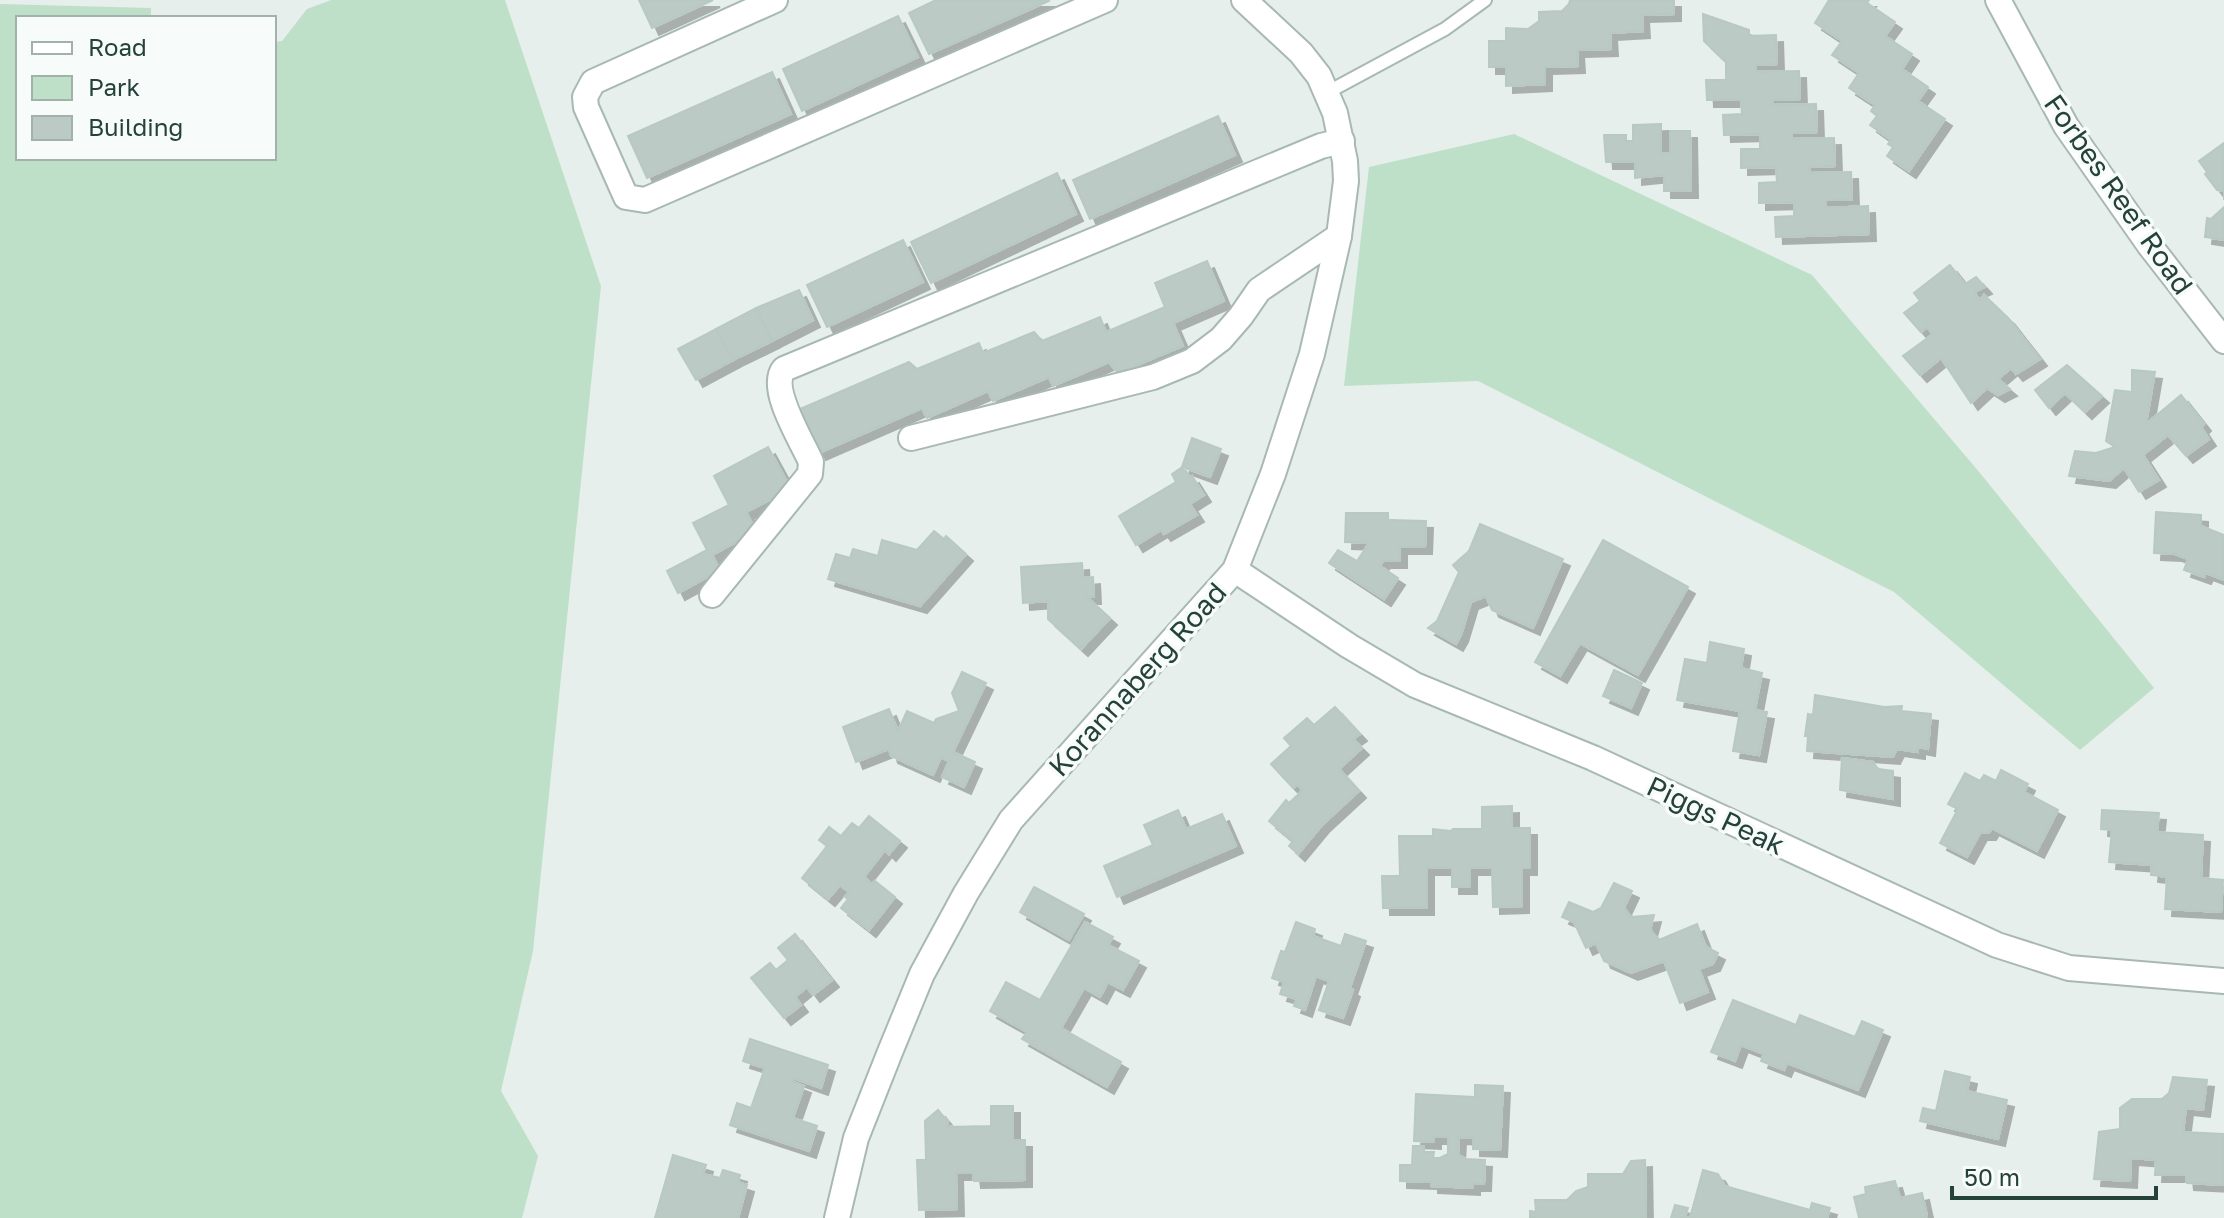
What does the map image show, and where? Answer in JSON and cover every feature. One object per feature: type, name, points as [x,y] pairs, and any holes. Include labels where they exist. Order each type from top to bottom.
[{"type":"street","points":[[775,0],[593,82],[585,97],[586,107],[626,197],[645,200],[1105,0]]},
{"type":"street","name":"Korannaberg Road","points":[[837,1218],[856,1138],[922,974],[966,893],[1011,820],[1235,570],[1264,499],[1305,376],[1339,236],[1346,181],[1342,141],[1328,92],[1319,76],[1301,53],[1244,0]]},
{"type":"street","name":"Forbes Reef Road","points":[[1998,0],[2066,126],[2150,246],[2224,341]]},
{"type":"street","points":[[712,595],[810,474],[811,462],[778,390],[779,374],[784,369],[1321,146],[1342,141]]},
{"type":"street","points":[[911,438],[1153,377],[1192,361],[1221,339],[1259,290],[1339,236]]},
{"type":"street","name":"Piggs Peak","points":[[1235,570],[1302,616],[1415,685],[1593,758],[1997,945],[2069,968],[2224,981]]},
{"type":"lane","points":[[1328,92],[1445,29],[1485,0]]},
{"type":"green space","points":[[331,0],[505,0],[601,286],[533,951],[501,1091],[538,1156],[522,1218],[0,1218],[0,4],[151,8],[151,16],[16,16],[16,160],[276,160],[276,42],[282,41],[307,9]]},
{"type":"green space","points":[[1514,134],[1812,275],[1980,473],[2154,688],[2080,750],[1894,592],[1478,381],[1344,386],[1369,167]]},
{"type":"building","points":[[639,0],[713,0],[652,28]]},
{"type":"building","points":[[936,0],[1049,1],[929,54],[909,13]]},
{"type":"building","points":[[1570,0],[1674,0],[1674,14],[1642,15],[1643,31],[1610,33],[1611,49],[1577,50],[1578,66],[1545,67],[1545,84],[1506,86],[1506,67],[1489,67],[1489,41],[1506,41],[1506,28],[1528,29],[1539,21],[1539,12],[1562,11]]},
{"type":"building","points":[[1829,0],[1869,0],[1867,3],[1895,22],[1885,36],[1912,54],[1902,69],[1928,87],[1918,101],[1945,119],[1909,171],[1887,156],[1893,147],[1888,144],[1891,140],[1870,125],[1877,116],[1871,111],[1875,105],[1849,88],[1859,73],[1832,55],[1842,41],[1815,23]]},
{"type":"building","points":[[1703,14],[1749,30],[1749,36],[1776,35],[1777,64],[1756,65],[1756,72],[1799,71],[1800,99],[1773,100],[1773,105],[1816,104],[1817,132],[1792,133],[1792,139],[1834,138],[1835,166],[1809,167],[1810,173],[1851,172],[1852,200],[1826,200],[1826,208],[1868,206],[1869,234],[1776,237],[1775,217],[1794,216],[1794,202],[1759,203],[1759,183],[1777,182],[1776,167],[1741,168],[1741,149],[1760,149],[1760,134],[1724,135],[1723,115],[1742,114],[1741,100],[1707,100],[1706,80],[1726,80],[1726,62],[1704,41]]},
{"type":"building","points":[[898,16],[918,57],[802,111],[783,69]]},
{"type":"building","points":[[772,72],[791,114],[647,178],[628,136]]},
{"type":"building","points":[[1218,116],[1235,155],[1090,219],[1073,180]]},
{"type":"building","points":[[1661,124],[1661,154],[1670,153],[1670,131],[1690,131],[1691,191],[1664,191],[1664,175],[1635,178],[1635,162],[1606,162],[1604,135],[1626,135],[1626,141],[1633,141],[1633,125]]},
{"type":"building","points":[[2224,143],[2224,191],[2217,190],[2199,161]]},
{"type":"building","points":[[1057,173],[1076,214],[931,283],[911,242]]},
{"type":"building","points":[[2224,207],[2224,240],[2205,237],[2207,218],[2211,219]]},
{"type":"building","points":[[903,240],[923,282],[827,327],[807,285]]},
{"type":"building","points":[[1207,261],[1224,301],[1173,323],[1183,346],[1118,373],[1109,362],[1053,386],[1049,377],[993,401],[988,391],[927,418],[922,408],[819,453],[800,409],[909,362],[917,369],[979,343],[983,353],[1034,332],[1042,341],[1100,317],[1106,332],[1165,307],[1155,283]]},
{"type":"building","points":[[1950,265],[1965,284],[1976,277],[1985,287],[1974,292],[1980,300],[1984,295],[2008,318],[2040,359],[2016,374],[2011,368],[1998,379],[2010,389],[1998,395],[1987,388],[1971,403],[1941,358],[1920,375],[1903,356],[1933,334],[1927,327],[1921,332],[1904,313],[1920,301],[1914,293]]},
{"type":"building","points":[[799,290],[813,320],[772,341],[756,308]]},
{"type":"building","points":[[756,308],[772,341],[733,360],[716,329]]},
{"type":"building","points":[[716,329],[733,360],[696,380],[678,349]]},
{"type":"building","points":[[2067,365],[2102,396],[2085,412],[2065,393],[2049,408],[2035,390]]},
{"type":"building","points":[[2132,370],[2155,372],[2146,424],[2181,395],[2204,424],[2201,427],[2209,439],[2186,456],[2168,435],[2143,455],[2159,480],[2139,492],[2124,468],[2109,481],[2069,476],[2075,451],[2096,453],[2115,447],[2106,441],[2115,390],[2132,392]]},
{"type":"building","points":[[1192,438],[1221,449],[1210,477],[1182,467]]},
{"type":"building","points":[[768,447],[791,489],[746,512],[756,531],[712,555],[720,570],[678,593],[667,571],[707,550],[693,523],[729,505],[714,476]]},
{"type":"building","points":[[1181,468],[1192,476],[1204,495],[1190,504],[1197,515],[1164,534],[1161,530],[1136,545],[1119,516],[1176,482],[1172,474]]},
{"type":"building","points":[[2156,512],[2201,515],[2201,526],[2224,535],[2224,580],[2206,573],[2204,577],[2184,570],[2188,559],[2175,554],[2154,553]]},
{"type":"building","points":[[1346,513],[1388,513],[1388,520],[1426,521],[1425,547],[1400,547],[1400,561],[1383,561],[1380,566],[1398,578],[1384,599],[1329,563],[1338,550],[1357,561],[1369,543],[1345,542]]},
{"type":"building","points":[[1480,524],[1563,559],[1533,628],[1492,610],[1486,596],[1471,602],[1456,644],[1428,628],[1437,621],[1459,572],[1453,565],[1469,551]]},
{"type":"building","points":[[934,531],[944,539],[946,536],[966,554],[920,606],[828,579],[836,554],[850,558],[853,549],[878,556],[882,540],[917,550]]},
{"type":"building","points":[[1603,540],[1688,587],[1638,675],[1580,643],[1560,676],[1535,662]]},
{"type":"building","points":[[1082,563],[1083,578],[1093,577],[1094,597],[1087,597],[1110,618],[1081,649],[1048,619],[1048,601],[1023,603],[1021,567]]},
{"type":"building","points":[[1710,642],[1744,649],[1741,668],[1762,673],[1755,710],[1767,712],[1759,755],[1733,751],[1740,711],[1677,700],[1685,659],[1707,663]]},
{"type":"building","points":[[1614,670],[1642,683],[1631,708],[1603,696]]},
{"type":"building","points":[[962,672],[986,683],[953,752],[975,762],[964,787],[942,777],[949,761],[941,757],[933,775],[891,756],[889,749],[856,762],[843,727],[889,709],[898,731],[907,711],[934,723],[936,719],[959,711],[952,693]]},
{"type":"building","points":[[1815,695],[1884,707],[1902,706],[1901,711],[1931,714],[1928,749],[1918,747],[1918,752],[1897,749],[1893,757],[1807,751],[1808,736],[1805,736],[1808,714],[1813,715]]},
{"type":"building","points":[[1335,707],[1360,734],[1353,739],[1362,748],[1339,769],[1359,791],[1322,825],[1298,854],[1289,846],[1293,841],[1269,821],[1286,800],[1289,803],[1303,790],[1297,785],[1293,788],[1271,764],[1291,746],[1284,738],[1307,718],[1314,725]]},
{"type":"building","points":[[1842,758],[1873,762],[1878,769],[1893,771],[1893,799],[1840,790]]},
{"type":"building","points":[[2001,770],[2028,784],[2024,792],[2058,810],[2037,851],[1992,828],[1989,833],[1980,833],[1967,857],[1940,843],[1958,809],[1948,804],[1965,773],[1980,781],[1984,775],[1996,781]]},
{"type":"building","points":[[1512,806],[1512,828],[1530,828],[1530,868],[1522,868],[1522,906],[1493,907],[1492,868],[1470,868],[1470,887],[1452,887],[1452,868],[1427,868],[1427,908],[1383,908],[1382,876],[1400,876],[1399,836],[1433,836],[1433,829],[1482,829],[1482,807]]},
{"type":"building","points":[[1178,810],[1186,829],[1222,814],[1236,846],[1117,897],[1104,866],[1153,845],[1144,825]]},
{"type":"building","points":[[2102,810],[2159,813],[2157,832],[2203,835],[2201,878],[2223,880],[2221,912],[2165,909],[2167,877],[2151,875],[2152,865],[2109,862],[2112,830],[2101,829]]},
{"type":"building","points":[[869,816],[900,841],[889,854],[885,850],[864,877],[872,884],[875,881],[895,897],[869,930],[841,908],[849,892],[840,885],[828,899],[802,878],[827,846],[819,840],[829,827],[841,836],[852,823],[859,828]]},
{"type":"building","points":[[1614,883],[1632,891],[1624,908],[1631,917],[1654,915],[1650,930],[1659,940],[1697,924],[1706,947],[1718,953],[1713,964],[1699,969],[1708,992],[1680,1003],[1664,961],[1631,973],[1604,961],[1596,943],[1586,948],[1574,922],[1562,917],[1569,902],[1593,912],[1601,908]]},
{"type":"building","points":[[1034,887],[1084,914],[1069,940],[1020,912]]},
{"type":"building","points":[[1085,922],[1113,937],[1108,945],[1139,961],[1123,990],[1108,982],[1100,997],[1084,988],[1061,1028],[1121,1062],[1107,1087],[1022,1039],[1027,1032],[990,1011],[1006,982],[1040,1000]]},
{"type":"building","points":[[1296,922],[1315,929],[1313,936],[1341,946],[1345,934],[1366,941],[1343,1018],[1319,1010],[1329,981],[1316,976],[1305,1010],[1294,1006],[1297,999],[1280,994],[1284,982],[1272,978]]},
{"type":"building","points":[[795,934],[832,980],[813,995],[807,987],[795,997],[801,1005],[784,1018],[751,978],[770,963],[776,970],[788,960],[778,948]]},
{"type":"building","points":[[1733,1000],[1796,1025],[1800,1015],[1855,1037],[1862,1021],[1883,1030],[1858,1090],[1787,1063],[1784,1070],[1761,1061],[1764,1054],[1741,1045],[1735,1061],[1711,1052]]},
{"type":"building","points":[[750,1039],[828,1065],[821,1088],[793,1078],[793,1082],[804,1086],[793,1118],[817,1126],[809,1151],[730,1125],[737,1103],[751,1108],[765,1068],[743,1061]]},
{"type":"building","points":[[1945,1071],[1970,1077],[1967,1091],[2007,1100],[1998,1139],[1920,1121],[1923,1108],[1936,1111]]},
{"type":"building","points":[[2173,1077],[2207,1080],[2203,1110],[2186,1108],[2183,1132],[2224,1134],[2224,1185],[2187,1183],[2186,1175],[2155,1175],[2156,1160],[2131,1158],[2130,1181],[2094,1179],[2099,1132],[2120,1129],[2120,1108],[2132,1099],[2162,1099],[2169,1093]]},
{"type":"building","points":[[1475,1085],[1503,1086],[1500,1150],[1473,1149],[1473,1138],[1459,1137],[1458,1155],[1466,1159],[1485,1160],[1484,1184],[1473,1184],[1473,1188],[1400,1181],[1400,1165],[1412,1165],[1413,1146],[1424,1146],[1424,1152],[1434,1152],[1433,1158],[1448,1154],[1448,1137],[1434,1137],[1434,1142],[1414,1141],[1416,1094],[1475,1097]]},
{"type":"building","points":[[991,1106],[1013,1106],[1013,1140],[1025,1140],[1025,1180],[974,1181],[973,1173],[956,1173],[957,1209],[919,1210],[917,1160],[926,1160],[925,1121],[938,1110],[948,1122],[946,1127],[991,1126]]},
{"type":"building","points":[[673,1155],[706,1165],[703,1174],[720,1178],[723,1170],[740,1175],[738,1182],[747,1185],[738,1218],[655,1218]]},
{"type":"building","points":[[1645,1160],[1646,1218],[1530,1218],[1530,1211],[1536,1212],[1535,1200],[1567,1200],[1576,1191],[1588,1187],[1588,1174],[1623,1174],[1631,1161]]},
{"type":"building","points":[[1703,1170],[1718,1174],[1725,1186],[1810,1210],[1812,1203],[1830,1208],[1827,1218],[1690,1218]]},
{"type":"building","points":[[1895,1181],[1900,1198],[1922,1193],[1927,1216],[1859,1218],[1854,1197],[1866,1194],[1865,1187]]},
{"type":"building","points":[[1675,1205],[1688,1208],[1685,1217],[1689,1218],[1671,1218]]}]
